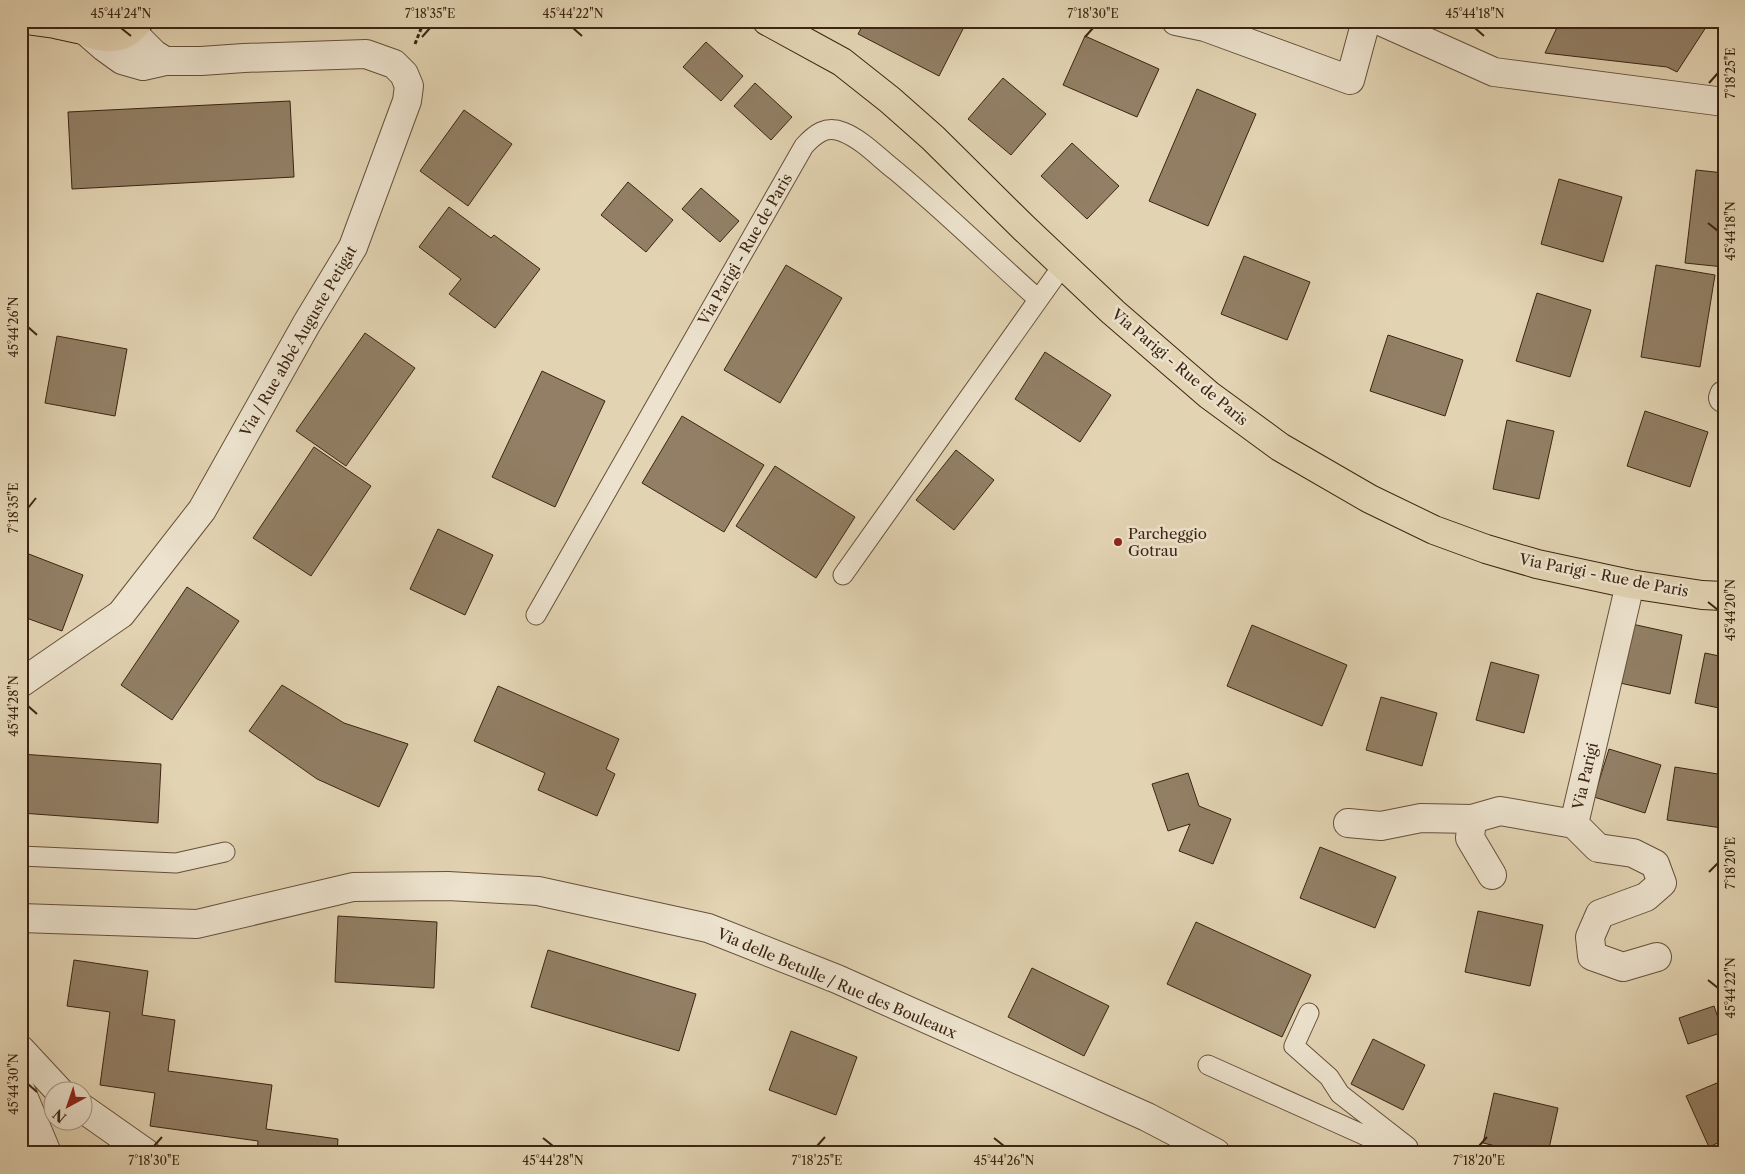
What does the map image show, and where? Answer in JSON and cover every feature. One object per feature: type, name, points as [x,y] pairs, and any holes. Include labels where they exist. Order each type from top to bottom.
[{"type":"main road","points":[[33,21],[79,28],[104,36],[120,36],[135,25]]},
{"type":"main road","name":"Via Parigi - Rue de Paris","points":[[767,21],[842,62],[890,100],[933,138],[1113,312],[1209,395],[1280,447],[1370,499],[1434,530],[1486,549],[1537,564],[1630,584],[1702,595],[1724,596]]},
{"type":"street","points":[[1176,21],[1206,24],[1350,80],[1366,21]]},
{"type":"street","points":[[1380,21],[1494,72],[1724,102]]},
{"type":"street","points":[[135,25],[154,54],[165,61]]},
{"type":"street","name":"Via / Rue abbé Auguste Petigat","points":[[21,683],[121,614],[202,510],[307,323],[353,247],[407,101],[409,86],[404,74],[394,64],[366,54],[165,61],[143,66],[122,60],[79,28]]},
{"type":"street","name":"Via Parigi","points":[[1630,584],[1574,824],[1598,848],[1633,852],[1654,864],[1662,883],[1646,898],[1600,914],[1590,937],[1592,956],[1623,967],[1657,957]]},
{"type":"street","points":[[1348,823],[1381,826],[1421,818],[1472,820],[1500,811],[1574,824]]},
{"type":"street","points":[[1472,820],[1470,838],[1492,874]]},
{"type":"street","name":"Via delle Betulle / Rue des Bouleaux","points":[[21,918],[197,924],[353,887],[448,886],[538,891],[708,928],[846,983],[1147,1117],[1216,1153]]},
{"type":"street","points":[[21,1050],[51,1082]]},
{"type":"street","points":[[21,1091],[46,1153]]},
{"type":"street","points":[[92,1115],[146,1153]]},
{"type":"lane","name":"Via Parigi - Rue de Paris","points":[[536,615],[804,146],[814,135],[825,129],[842,132],[864,145],[908,181],[1038,299]]},
{"type":"lane","points":[[843,575],[1063,265]]},
{"type":"lane","points":[[21,856],[176,863],[225,852]]},
{"type":"lane","points":[[1309,1013],[1294,1046],[1329,1077],[1340,1094],[1415,1153]]},
{"type":"lane","points":[[1208,1065],[1404,1153]]},
{"type":"path","points":[[415,46],[424,21]]},
{"type":"building","points":[[865,21],[952,21],[964,27],[939,76],[858,34]]},
{"type":"building","points":[[1560,21],[1710,21],[1677,72],[1667,67],[1545,53]]},
{"type":"building","points":[[1085,36],[1159,69],[1137,117],[1063,85]]},
{"type":"building","points":[[706,42],[743,76],[721,101],[683,67]]},
{"type":"building","points":[[1003,78],[1046,114],[1011,155],[968,119]]},
{"type":"building","points":[[755,83],[792,117],[771,140],[734,106]]},
{"type":"building","points":[[1197,89],[1256,114],[1208,226],[1149,201]]},
{"type":"building","points":[[290,101],[294,177],[72,189],[68,112]]},
{"type":"building","points":[[464,110],[512,144],[468,206],[420,171]]},
{"type":"building","points":[[1072,143],[1119,186],[1087,219],[1041,176]]},
{"type":"building","points":[[1696,170],[1724,173],[1724,267],[1685,263]]},
{"type":"building","points":[[1559,179],[1622,197],[1603,262],[1541,244]]},
{"type":"building","points":[[628,182],[673,220],[646,252],[601,215]]},
{"type":"building","points":[[701,188],[739,221],[720,242],[682,209]]},
{"type":"building","points":[[449,207],[491,238],[494,235],[540,269],[495,328],[449,294],[461,279],[419,247]]},
{"type":"building","points":[[1244,256],[1310,282],[1287,340],[1221,314]]},
{"type":"building","points":[[786,265],[842,298],[780,403],[724,370]]},
{"type":"building","points":[[1656,265],[1715,275],[1700,367],[1641,357]]},
{"type":"building","points":[[1537,293],[1591,310],[1570,377],[1516,361]]},
{"type":"building","points":[[365,333],[415,368],[346,466],[296,431]]},
{"type":"building","points":[[1388,335],[1463,360],[1445,416],[1370,391]]},
{"type":"building","points":[[57,336],[127,349],[115,416],[45,403]]},
{"type":"building","points":[[1045,352],[1111,395],[1080,442],[1015,399]]},
{"type":"building","points":[[542,371],[605,401],[555,507],[492,477]]},
{"type":"building","points":[[1645,411],[1708,432],[1690,487],[1627,466]]},
{"type":"building","points":[[682,416],[764,465],[724,532],[642,483]]},
{"type":"building","points":[[1507,420],[1554,431],[1539,499],[1493,489]]},
{"type":"building","points":[[314,447],[371,486],[311,576],[253,538]]},
{"type":"building","points":[[956,450],[994,480],[954,530],[916,500]]},
{"type":"building","points":[[775,466],[855,517],[816,578],[736,526]]},
{"type":"building","points":[[438,529],[493,555],[465,615],[410,589]]},
{"type":"building","points":[[21,551],[83,575],[62,631],[21,616]]},
{"type":"building","points":[[187,587],[239,621],[172,720],[121,685]]},
{"type":"building","points":[[1632,624],[1682,635],[1670,694],[1620,683]]},
{"type":"building","points":[[1252,625],[1347,665],[1322,726],[1227,686]]},
{"type":"building","points":[[1705,653],[1724,657],[1724,709],[1695,703]]},
{"type":"building","points":[[1491,662],[1539,675],[1524,733],[1476,720]]},
{"type":"building","points":[[282,685],[344,723],[408,744],[379,807],[317,779],[249,731]]},
{"type":"building","points":[[498,686],[619,739],[606,769],[615,774],[597,816],[538,790],[545,773],[474,741]]},
{"type":"building","points":[[1381,697],[1437,713],[1422,766],[1366,750]]},
{"type":"building","points":[[1609,749],[1661,765],[1645,813],[1594,797]]},
{"type":"building","points":[[21,754],[161,764],[158,823],[21,813]]},
{"type":"building","points":[[1675,767],[1724,775],[1722,828],[1667,820]]},
{"type":"building","points":[[1188,773],[1199,806],[1231,819],[1213,864],[1179,851],[1190,824],[1168,831],[1152,784]]},
{"type":"building","points":[[1320,847],[1396,877],[1375,928],[1300,898]]},
{"type":"building","points":[[1478,911],[1543,925],[1530,986],[1465,972]]},
{"type":"building","points":[[338,916],[437,922],[434,988],[335,982]]},
{"type":"building","points":[[1196,922],[1311,975],[1282,1037],[1167,984]]},
{"type":"building","points":[[548,950],[696,994],[679,1051],[531,1007]]},
{"type":"building","points":[[74,960],[148,971],[142,1015],[175,1020],[168,1071],[272,1085],[266,1129],[338,1139],[337,1153],[257,1153],[258,1141],[150,1126],[155,1093],[100,1085],[110,1012],[67,1006]]},
{"type":"building","points":[[1032,968],[1109,1006],[1084,1056],[1008,1017]]},
{"type":"building","points":[[1714,1006],[1723,1032],[1688,1044],[1679,1018]]},
{"type":"building","points":[[791,1031],[857,1057],[836,1115],[769,1090]]},
{"type":"building","points":[[1373,1039],[1425,1065],[1403,1110],[1351,1084]]},
{"type":"building","points":[[1724,1080],[1724,1140],[1709,1147],[1686,1096]]},
{"type":"building","points":[[1494,1093],[1558,1108],[1548,1153],[1526,1153],[1483,1143]]},
{"type":"place","name":"Parcheggio Gotrau","points":[[1118,542]]}]
